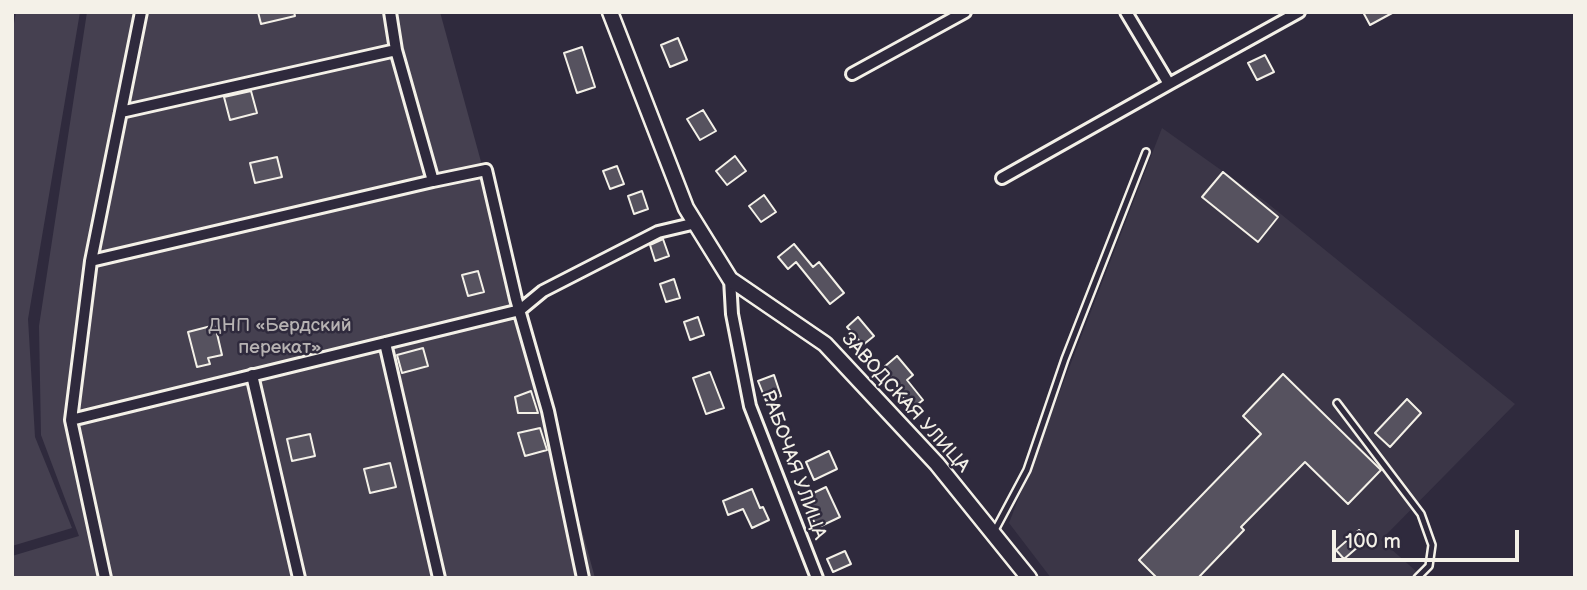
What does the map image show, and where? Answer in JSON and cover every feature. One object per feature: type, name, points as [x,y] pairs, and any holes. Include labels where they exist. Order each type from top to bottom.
[{"type":"street","points":[[102,577],[72,420],[91,261],[141,12]]},
{"type":"street","points":[[390,12],[396,50],[433,181]]},
{"type":"street","name":"ЗАВОДСКАЯ УЛИЦА","points":[[610,12],[686,208],[730,279],[825,344],[937,464],[1029,578]]},
{"type":"street","points":[[852,74],[965,12]]},
{"type":"street","points":[[1126,12],[1169,84]]},
{"type":"street","points":[[1002,178],[1299,12]]},
{"type":"street","points":[[121,112],[396,50]]},
{"type":"street","points":[[91,261],[486,170],[548,411],[583,578]]},
{"type":"street","points":[[72,420],[520,310],[543,291],[658,232],[696,223]]},
{"type":"street","name":"РАБОЧАЯ УЛИЦА","points":[[730,279],[732,314],[751,406],[817,578]]},
{"type":"street","points":[[384,343],[439,578]]},
{"type":"street","points":[[252,375],[299,578]]},
{"type":"lane","points":[[993,534],[1027,470],[1065,359],[1146,152]]},
{"type":"lane","points":[[1337,403],[1390,469],[1421,514],[1432,545],[1429,566],[1417,578]]},
{"type":"shaded area","points":[[1162,128],[1266,202],[1515,404],[1381,540],[1417,572],[1410,578],[1051,578],[1009,523]]},
{"type":"green space","points":[[16,12],[80,12],[28,319],[35,437],[72,528],[12,546],[12,35]]},
{"type":"green space","name":"ДНП «Бердский перекат»","points":[[87,12],[440,12],[595,578],[12,578],[12,556],[79,536],[41,435],[39,326]]},
{"type":"building","points":[[258,12],[294,12],[295,16],[261,24]]},
{"type":"building","points":[[1363,12],[1394,12],[1370,25]]},
{"type":"building","points":[[678,38],[687,60],[670,67],[661,45]]},
{"type":"building","points":[[582,47],[595,87],[577,93],[564,53]]},
{"type":"building","points":[[1265,55],[1274,72],[1257,80],[1248,63]]},
{"type":"building","points":[[251,91],[257,113],[230,120],[224,97]]},
{"type":"building","points":[[703,110],[716,131],[700,140],[687,119]]},
{"type":"building","points":[[735,156],[746,171],[727,185],[716,171]]},
{"type":"building","points":[[277,157],[282,177],[255,183],[250,163]]},
{"type":"building","points":[[617,166],[624,184],[610,189],[603,171]]},
{"type":"building","points":[[1223,172],[1278,217],[1258,242],[1202,197]]},
{"type":"building","points":[[642,191],[648,209],[634,214],[628,196]]},
{"type":"building","points":[[764,195],[776,212],[761,222],[749,206]]},
{"type":"building","points":[[663,239],[669,256],[655,261],[650,245]]},
{"type":"building","points":[[794,244],[813,267],[819,262],[844,293],[830,304],[796,262],[788,269],[778,257]]},
{"type":"building","points":[[478,271],[484,292],[468,296],[462,275]]},
{"type":"building","points":[[674,279],[680,298],[666,302],[660,284]]},
{"type":"building","points":[[698,317],[704,335],[690,340],[684,322]]},
{"type":"building","points":[[858,317],[874,336],[863,345],[847,327]]},
{"type":"building","points":[[215,325],[222,355],[208,358],[210,364],[197,367],[188,332]]},
{"type":"building","points":[[423,348],[428,366],[402,373],[397,355]]},
{"type":"building","points":[[897,356],[913,375],[907,380],[923,400],[912,409],[900,394],[903,391],[883,368]]},
{"type":"building","points":[[710,372],[724,408],[706,414],[693,378]]},
{"type":"building","points":[[1283,374],[1381,470],[1348,504],[1305,462],[1241,527],[1244,530],[1198,578],[1157,578],[1139,560],[1261,434],[1243,416]]},
{"type":"building","points":[[774,375],[781,396],[766,401],[758,381]]},
{"type":"building","points":[[531,391],[538,413],[518,413],[515,397]]},
{"type":"building","points":[[1407,399],[1421,413],[1390,447],[1375,433]]},
{"type":"building","points":[[540,428],[547,450],[525,456],[518,433]]},
{"type":"building","points":[[310,434],[315,456],[292,461],[287,439]]},
{"type":"building","points":[[829,451],[837,469],[814,480],[806,462]]},
{"type":"building","points":[[390,463],[396,487],[370,493],[364,469]]},
{"type":"building","points":[[826,487],[840,517],[817,528],[803,498]]},
{"type":"building","points":[[752,489],[760,508],[763,507],[769,520],[752,528],[743,509],[728,515],[723,501]]},
{"type":"building","points":[[1359,530],[1367,539],[1344,559],[1336,550]]},
{"type":"building","points":[[845,551],[851,564],[833,572],[827,559]]}]
